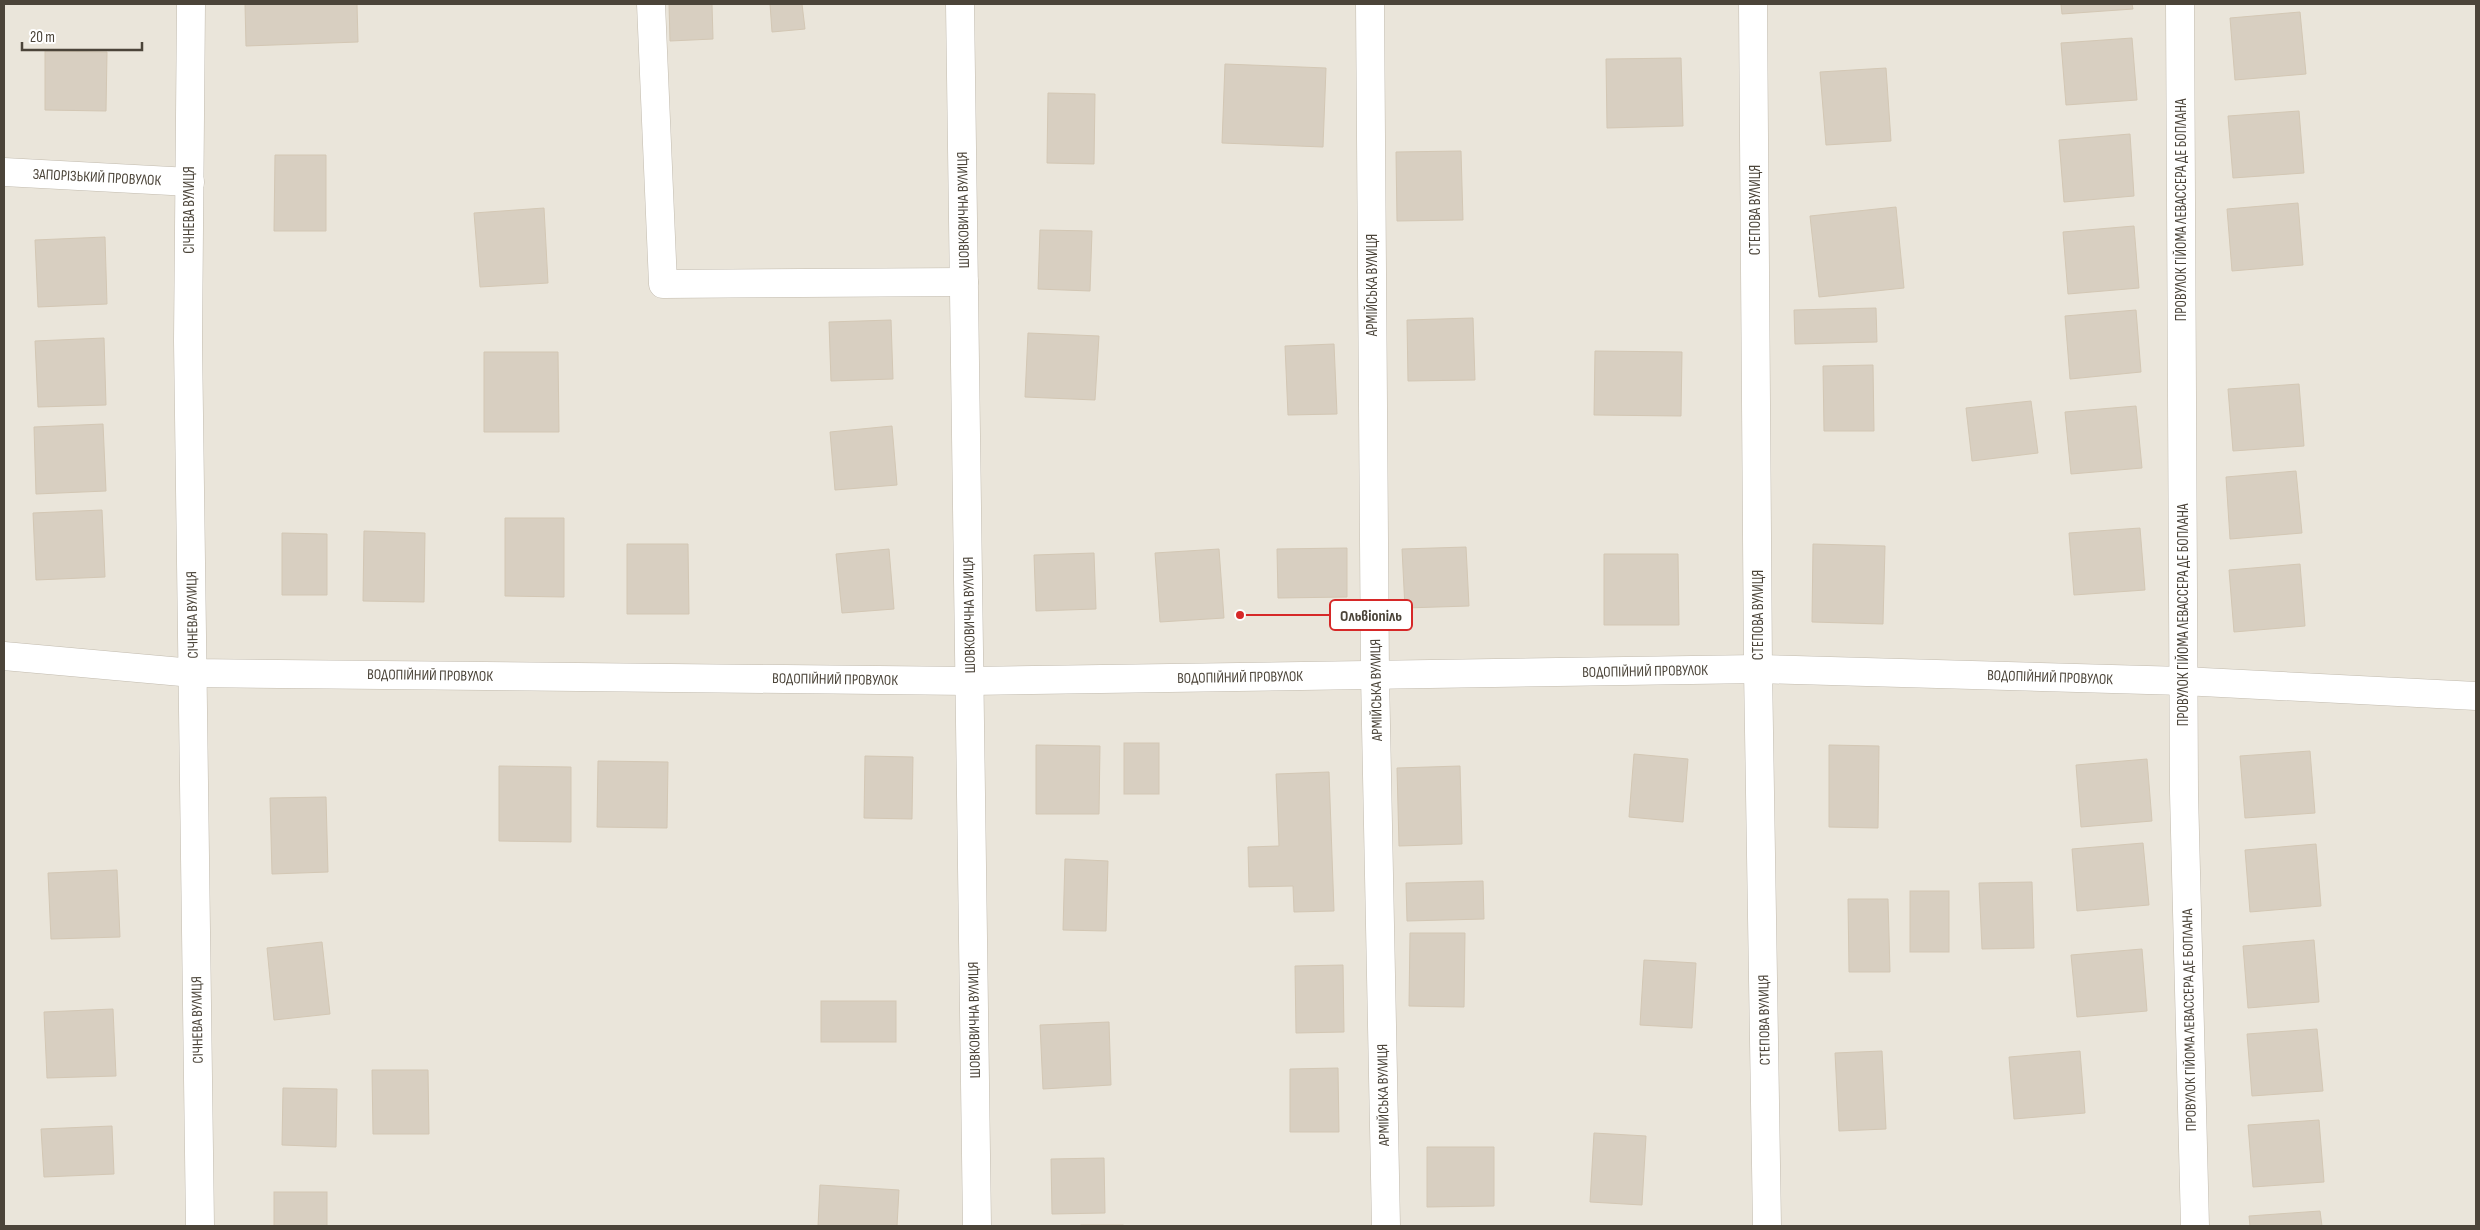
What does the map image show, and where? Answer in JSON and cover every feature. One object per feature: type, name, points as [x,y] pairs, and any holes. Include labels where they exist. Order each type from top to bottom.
[{"type":"street","name":"СІЧНЕВА ВУЛИЦЯ","points":[[191,4],[188,341],[200,1226]]},
{"type":"street","points":[[651,4],[663,284],[964,282]]},
{"type":"street","name":"ШОВКОВИЧНА ВУЛИЦЯ","points":[[960,4],[977,1226]]},
{"type":"street","name":"АРМІЙСЬКА ВУЛИЦЯ","points":[[1370,4],[1375,675],[1386,1226]]},
{"type":"street","name":"СТЕПОВА ВУЛИЦЯ","points":[[1753,4],[1758,669],[1767,1226]]},
{"type":"street","name":"ПРОВУЛОК ГІЙОМА ЛЕВАССЕРА ДЕ БОПЛАНА","points":[[2180,4],[2183,681],[2194,1226]]},
{"type":"street","name":"ЗАПОРІЗЬКИЙ ПРОВУЛОК","points":[[4,172],[190,182]]},
{"type":"street","name":"ВОДОПІЙНИЙ ПРОВУЛОК","points":[[4,656],[193,673],[970,681],[1758,669],[2183,681],[2476,696]]},
{"type":"shaded area","points":[[4,4],[2476,4],[2476,1226],[4,1226]]},
{"type":"building","points":[[245,4],[357,4],[358,42],[246,46]]},
{"type":"building","points":[[669,4],[712,4],[713,39],[670,41]]},
{"type":"building","points":[[770,4],[802,4],[805,29],[772,32]]},
{"type":"building","points":[[2061,4],[2132,4],[2133,9],[2062,14]]},
{"type":"building","points":[[2300,12],[2306,74],[2235,80],[2230,18]]},
{"type":"building","points":[[2132,38],[2137,100],[2066,105],[2061,43]]},
{"type":"building","points":[[45,51],[107,52],[106,111],[45,110]]},
{"type":"building","points":[[1681,58],[1683,126],[1607,128],[1606,59]]},
{"type":"building","points":[[1225,64],[1326,68],[1323,147],[1222,143]]},
{"type":"building","points":[[1886,68],[1891,141],[1826,145],[1820,72]]},
{"type":"building","points":[[1048,93],[1095,94],[1094,164],[1047,163]]},
{"type":"building","points":[[2299,111],[2304,173],[2233,178],[2228,116]]},
{"type":"building","points":[[2130,134],[2134,196],[2064,202],[2059,140]]},
{"type":"building","points":[[1461,151],[1463,220],[1397,221],[1396,152]]},
{"type":"building","points":[[275,155],[326,155],[326,231],[274,231]]},
{"type":"building","points":[[2298,203],[2303,265],[2232,271],[2227,209]]},
{"type":"building","points":[[1896,207],[1904,288],[1819,297],[1810,216]]},
{"type":"building","points":[[544,208],[548,283],[480,287],[474,213]]},
{"type":"building","points":[[2134,226],[2139,288],[2068,294],[2063,232]]},
{"type":"building","points":[[1040,230],[1092,231],[1090,291],[1038,289]]},
{"type":"building","points":[[105,237],[107,304],[38,307],[35,240]]},
{"type":"building","points":[[1876,308],[1877,342],[1795,344],[1794,310]]},
{"type":"building","points":[[2136,310],[2141,372],[2070,379],[2065,316]]},
{"type":"building","points":[[1473,318],[1475,380],[1408,381],[1407,320]]},
{"type":"building","points":[[891,320],[893,379],[831,381],[829,322]]},
{"type":"building","points":[[1028,333],[1099,336],[1095,400],[1025,397]]},
{"type":"building","points":[[104,338],[106,405],[38,407],[35,341]]},
{"type":"building","points":[[1334,344],[1337,414],[1288,415],[1285,346]]},
{"type":"building","points":[[1595,351],[1682,352],[1681,416],[1594,415]]},
{"type":"building","points":[[484,352],[558,352],[559,432],[484,432]]},
{"type":"building","points":[[1873,365],[1874,431],[1824,431],[1823,366]]},
{"type":"building","points":[[2299,384],[2304,446],[2233,451],[2228,389]]},
{"type":"building","points":[[2031,401],[2038,453],[1972,461],[1966,408]]},
{"type":"building","points":[[2136,406],[2142,468],[2071,474],[2065,412]]},
{"type":"building","points":[[103,424],[106,491],[36,494],[34,427]]},
{"type":"building","points":[[892,426],[897,485],[835,490],[830,432]]},
{"type":"building","points":[[2296,471],[2302,533],[2230,539],[2226,477]]},
{"type":"building","points":[[102,510],[105,577],[36,580],[33,513]]},
{"type":"building","points":[[505,518],[564,518],[564,597],[505,596]]},
{"type":"building","points":[[2140,528],[2145,590],[2074,595],[2069,533]]},
{"type":"building","points":[[364,531],[425,533],[424,602],[363,601]]},
{"type":"building","points":[[282,533],[327,534],[327,595],[282,595]]},
{"type":"building","points":[[627,544],[688,544],[689,614],[627,614]]},
{"type":"building","points":[[1813,544],[1885,546],[1883,624],[1812,622]]},
{"type":"building","points":[[1466,547],[1469,606],[1405,608],[1402,549]]},
{"type":"building","points":[[1347,548],[1347,597],[1278,598],[1277,549]]},
{"type":"building","points":[[889,549],[894,609],[842,613],[836,554]]},
{"type":"building","points":[[1219,549],[1224,618],[1160,622],[1155,553]]},
{"type":"building","points":[[1094,553],[1096,609],[1036,611],[1034,555]]},
{"type":"building","points":[[1604,554],[1678,554],[1679,625],[1604,625]]},
{"type":"building","points":[[2300,564],[2305,626],[2234,632],[2229,570]]},
{"type":"building","points":[[1124,743],[1159,743],[1159,794],[1124,794]]},
{"type":"building","points":[[1036,745],[1100,746],[1099,814],[1036,814]]},
{"type":"building","points":[[1829,745],[1879,746],[1878,828],[1829,827]]},
{"type":"building","points":[[2310,751],[2315,813],[2245,818],[2240,756]]},
{"type":"building","points":[[1634,754],[1688,759],[1683,822],[1629,817]]},
{"type":"building","points":[[865,756],[913,757],[912,819],[864,818]]},
{"type":"building","points":[[2147,759],[2152,821],[2081,827],[2076,765]]},
{"type":"building","points":[[598,761],[668,762],[667,828],[597,827]]},
{"type":"building","points":[[499,766],[571,767],[571,842],[499,841]]},
{"type":"building","points":[[1460,766],[1462,844],[1399,846],[1397,768]]},
{"type":"building","points":[[1329,772],[1334,911],[1294,912],[1293,886],[1249,887],[1248,847],[1279,846],[1276,774]]},
{"type":"building","points":[[326,797],[328,872],[272,874],[270,798]]},
{"type":"building","points":[[2143,843],[2149,905],[2077,911],[2072,849]]},
{"type":"building","points":[[2316,844],[2321,906],[2250,912],[2245,850]]},
{"type":"building","points":[[1065,859],[1108,861],[1106,931],[1063,930]]},
{"type":"building","points":[[117,870],[120,937],[51,939],[48,873]]},
{"type":"building","points":[[1483,881],[1484,919],[1407,921],[1406,883]]},
{"type":"building","points":[[2032,882],[2034,948],[1982,949],[1979,883]]},
{"type":"building","points":[[1910,891],[1949,891],[1949,952],[1910,952]]},
{"type":"building","points":[[1848,899],[1888,899],[1890,972],[1849,972]]},
{"type":"building","points":[[1410,933],[1465,933],[1464,1007],[1409,1006]]},
{"type":"building","points":[[2314,940],[2319,1002],[2248,1008],[2243,946]]},
{"type":"building","points":[[322,942],[330,1014],[274,1020],[267,948]]},
{"type":"building","points":[[2142,949],[2147,1011],[2077,1017],[2071,955]]},
{"type":"building","points":[[1644,960],[1696,963],[1692,1028],[1640,1025]]},
{"type":"building","points":[[1343,965],[1344,1032],[1296,1033],[1295,966]]},
{"type":"building","points":[[821,1001],[896,1001],[896,1042],[821,1042]]},
{"type":"building","points":[[113,1009],[116,1076],[47,1078],[44,1012]]},
{"type":"building","points":[[1109,1022],[1111,1085],[1043,1089],[1040,1025]]},
{"type":"building","points":[[2317,1029],[2323,1091],[2252,1096],[2247,1034]]},
{"type":"building","points":[[1882,1051],[1886,1129],[1839,1131],[1835,1053]]},
{"type":"building","points":[[2080,1051],[2085,1113],[2014,1119],[2009,1057]]},
{"type":"building","points":[[1338,1068],[1339,1132],[1290,1132],[1290,1069]]},
{"type":"building","points":[[372,1070],[428,1070],[429,1134],[373,1134]]},
{"type":"building","points":[[283,1088],[337,1089],[336,1147],[282,1145]]},
{"type":"building","points":[[2319,1120],[2324,1182],[2253,1187],[2248,1125]]},
{"type":"building","points":[[112,1126],[114,1174],[44,1177],[41,1129]]},
{"type":"building","points":[[1594,1133],[1646,1136],[1642,1205],[1590,1202]]},
{"type":"building","points":[[1427,1147],[1494,1147],[1494,1206],[1427,1207]]},
{"type":"building","points":[[1104,1158],[1105,1213],[1052,1214],[1051,1159]]},
{"type":"building","points":[[820,1185],[899,1190],[897,1226],[818,1226]]},
{"type":"building","points":[[274,1192],[327,1192],[327,1226],[274,1226]]},
{"type":"building","points":[[2320,1211],[2322,1226],[2250,1226],[2249,1216]]},
{"type":"building","points":[[1123,1225],[1123,1226],[1081,1226]]},
{"type":"place","name":"Ольвіопіль","points":[[1240,615]]}]
